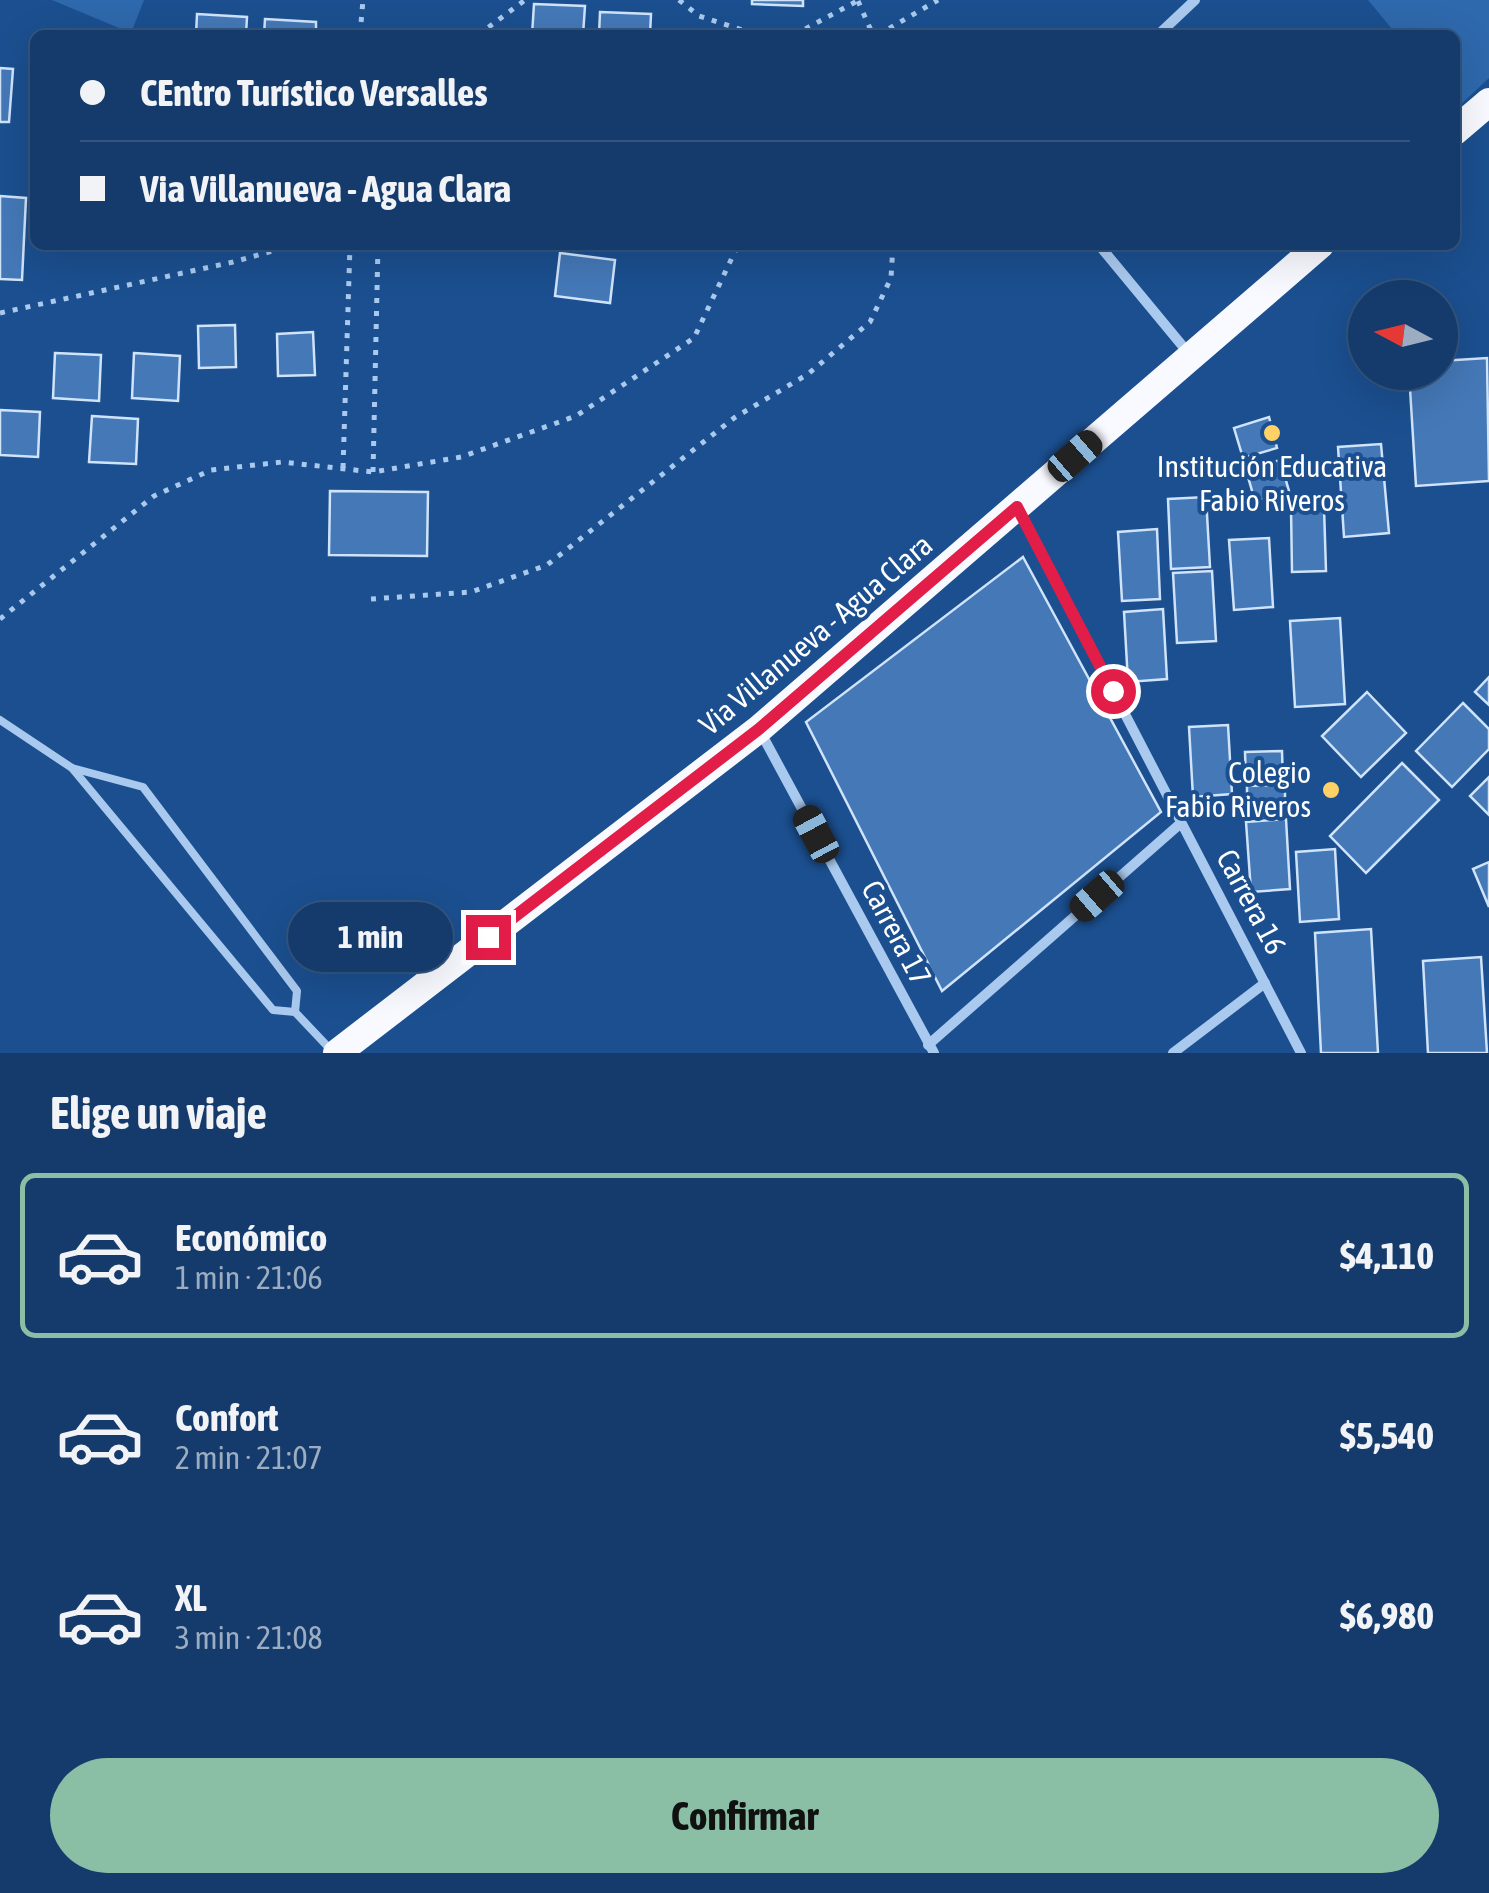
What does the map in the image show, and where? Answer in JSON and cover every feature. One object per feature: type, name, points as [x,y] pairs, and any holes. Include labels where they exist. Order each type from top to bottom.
[{"type":"highway","points":[[1460,127],[1489,102]]},
{"type":"highway","name":"Via Villanueva - Agua Clara","points":[[335,1053],[759,729],[1314,250]]},
{"type":"street","points":[[1163,30],[1195,0]]},
{"type":"street","points":[[1103,250],[1190,355]]},
{"type":"street","name":"Carrera 16","points":[[1017,507],[1302,1053]]},
{"type":"street","name":"Carrera 17","points":[[759,729],[931,1049]]},
{"type":"street","points":[[931,1049],[1182,822]]},
{"type":"street","points":[[1172,1053],[1265,982]]},
{"type":"lane","points":[[0,720],[72,768],[273,1010],[295,1012],[335,1053]]},
{"type":"lane","points":[[72,768],[143,787],[297,991],[295,1012]]},
{"type":"path","points":[[360,30],[363,0]]},
{"type":"path","points":[[485,30],[526,0]]},
{"type":"path","points":[[679,0],[699,16],[742,30]]},
{"type":"path","points":[[803,30],[858,0],[873,30]]},
{"type":"path","points":[[885,30],[938,0]]},
{"type":"path","points":[[0,314],[276,250]]},
{"type":"path","points":[[343,468],[350,250]]},
{"type":"path","points":[[372,472],[378,250]]},
{"type":"path","points":[[0,619],[154,496],[211,470],[282,462],[372,472],[462,458],[576,416],[694,338],[736,250]]},
{"type":"path","points":[[371,599],[471,592],[547,565],[734,418],[808,374],[870,322],[890,278],[893,250]]},
{"type":"shaded area","points":[[52,0],[144,0],[132,30]]},
{"type":"shaded area","points":[[1368,0],[1489,0],[1489,78],[1460,105],[1460,30],[1393,30]]},
{"type":"building","points":[[752,0],[803,0],[803,6],[752,4]]},
{"type":"building","points":[[534,4],[585,6],[583,30],[532,30]]},
{"type":"building","points":[[600,12],[651,14],[650,30],[599,30]]},
{"type":"building","points":[[197,14],[247,17],[246,30],[196,30]]},
{"type":"building","points":[[265,19],[316,22],[316,30],[264,30]]},
{"type":"building","points":[[0,68],[13,69],[9,122],[0,122]]},
{"type":"building","points":[[0,196],[26,198],[22,280],[0,279]]},
{"type":"building","points":[[560,253],[615,260],[610,303],[555,296]]},
{"type":"building","points":[[235,325],[236,367],[199,368],[198,326]]},
{"type":"building","points":[[313,332],[315,375],[278,376],[277,334]]},
{"type":"building","points":[[55,353],[101,355],[99,401],[53,398]]},
{"type":"building","points":[[134,353],[180,356],[178,401],[132,398]]},
{"type":"building","points":[[1487,358],[1489,481],[1416,486],[1410,390],[1458,390],[1458,360]]},
{"type":"building","points":[[0,410],[40,412],[38,457],[0,455]]},
{"type":"building","points":[[92,416],[138,419],[136,464],[89,462]]},
{"type":"building","points":[[1269,417],[1277,448],[1243,458],[1234,428]]},
{"type":"building","points":[[1381,444],[1389,533],[1344,537],[1338,447]]},
{"type":"building","points":[[1280,460],[1289,491],[1255,501],[1246,470]]},
{"type":"building","points":[[330,491],[428,492],[427,556],[329,555]]},
{"type":"building","points":[[1206,497],[1210,567],[1171,569],[1168,499]]},
{"type":"building","points":[[1324,507],[1326,571],[1292,572],[1291,508]]},
{"type":"building","points":[[1157,529],[1160,599],[1122,601],[1118,532]]},
{"type":"building","points":[[1269,538],[1273,607],[1234,610],[1229,540]]},
{"type":"building","points":[[1023,557],[1161,812],[942,991],[806,722]]},
{"type":"building","points":[[1212,571],[1216,641],[1177,643],[1173,573]]},
{"type":"building","points":[[1163,609],[1167,679],[1128,682],[1124,612]]},
{"type":"building","points":[[1340,618],[1345,704],[1295,707],[1290,621]]},
{"type":"building","points":[[1489,677],[1489,705],[1475,692]]},
{"type":"building","points":[[1367,692],[1406,733],[1361,777],[1322,736]]},
{"type":"building","points":[[1463,703],[1489,729],[1489,749],[1452,787],[1416,751]]},
{"type":"building","points":[[1228,725],[1232,794],[1193,797],[1189,727]]},
{"type":"building","points":[[1282,751],[1283,782],[1246,783],[1245,752]]},
{"type":"building","points":[[1402,763],[1439,800],[1366,873],[1330,836]]},
{"type":"building","points":[[1489,777],[1489,815],[1470,796]]},
{"type":"building","points":[[1285,785],[1285,816],[1247,817],[1247,786]]},
{"type":"building","points":[[1286,819],[1290,889],[1251,892],[1246,822]]},
{"type":"building","points":[[1335,849],[1339,919],[1300,922],[1296,852]]},
{"type":"building","points":[[1489,862],[1489,907],[1473,869]]},
{"type":"building","points":[[1371,929],[1378,1053],[1321,1053],[1315,933]]},
{"type":"building","points":[[1481,957],[1487,1053],[1428,1053],[1423,961]]},
{"type":"place","name":"Institución Educativa Fabio Riveros","points":[[1272,433]]},
{"type":"place","name":"Colegio Fabio Riveros","points":[[1331,790]]},
{"type":"route","points":[[488,937],[759,729],[1017,507],[1113,691]]}]
